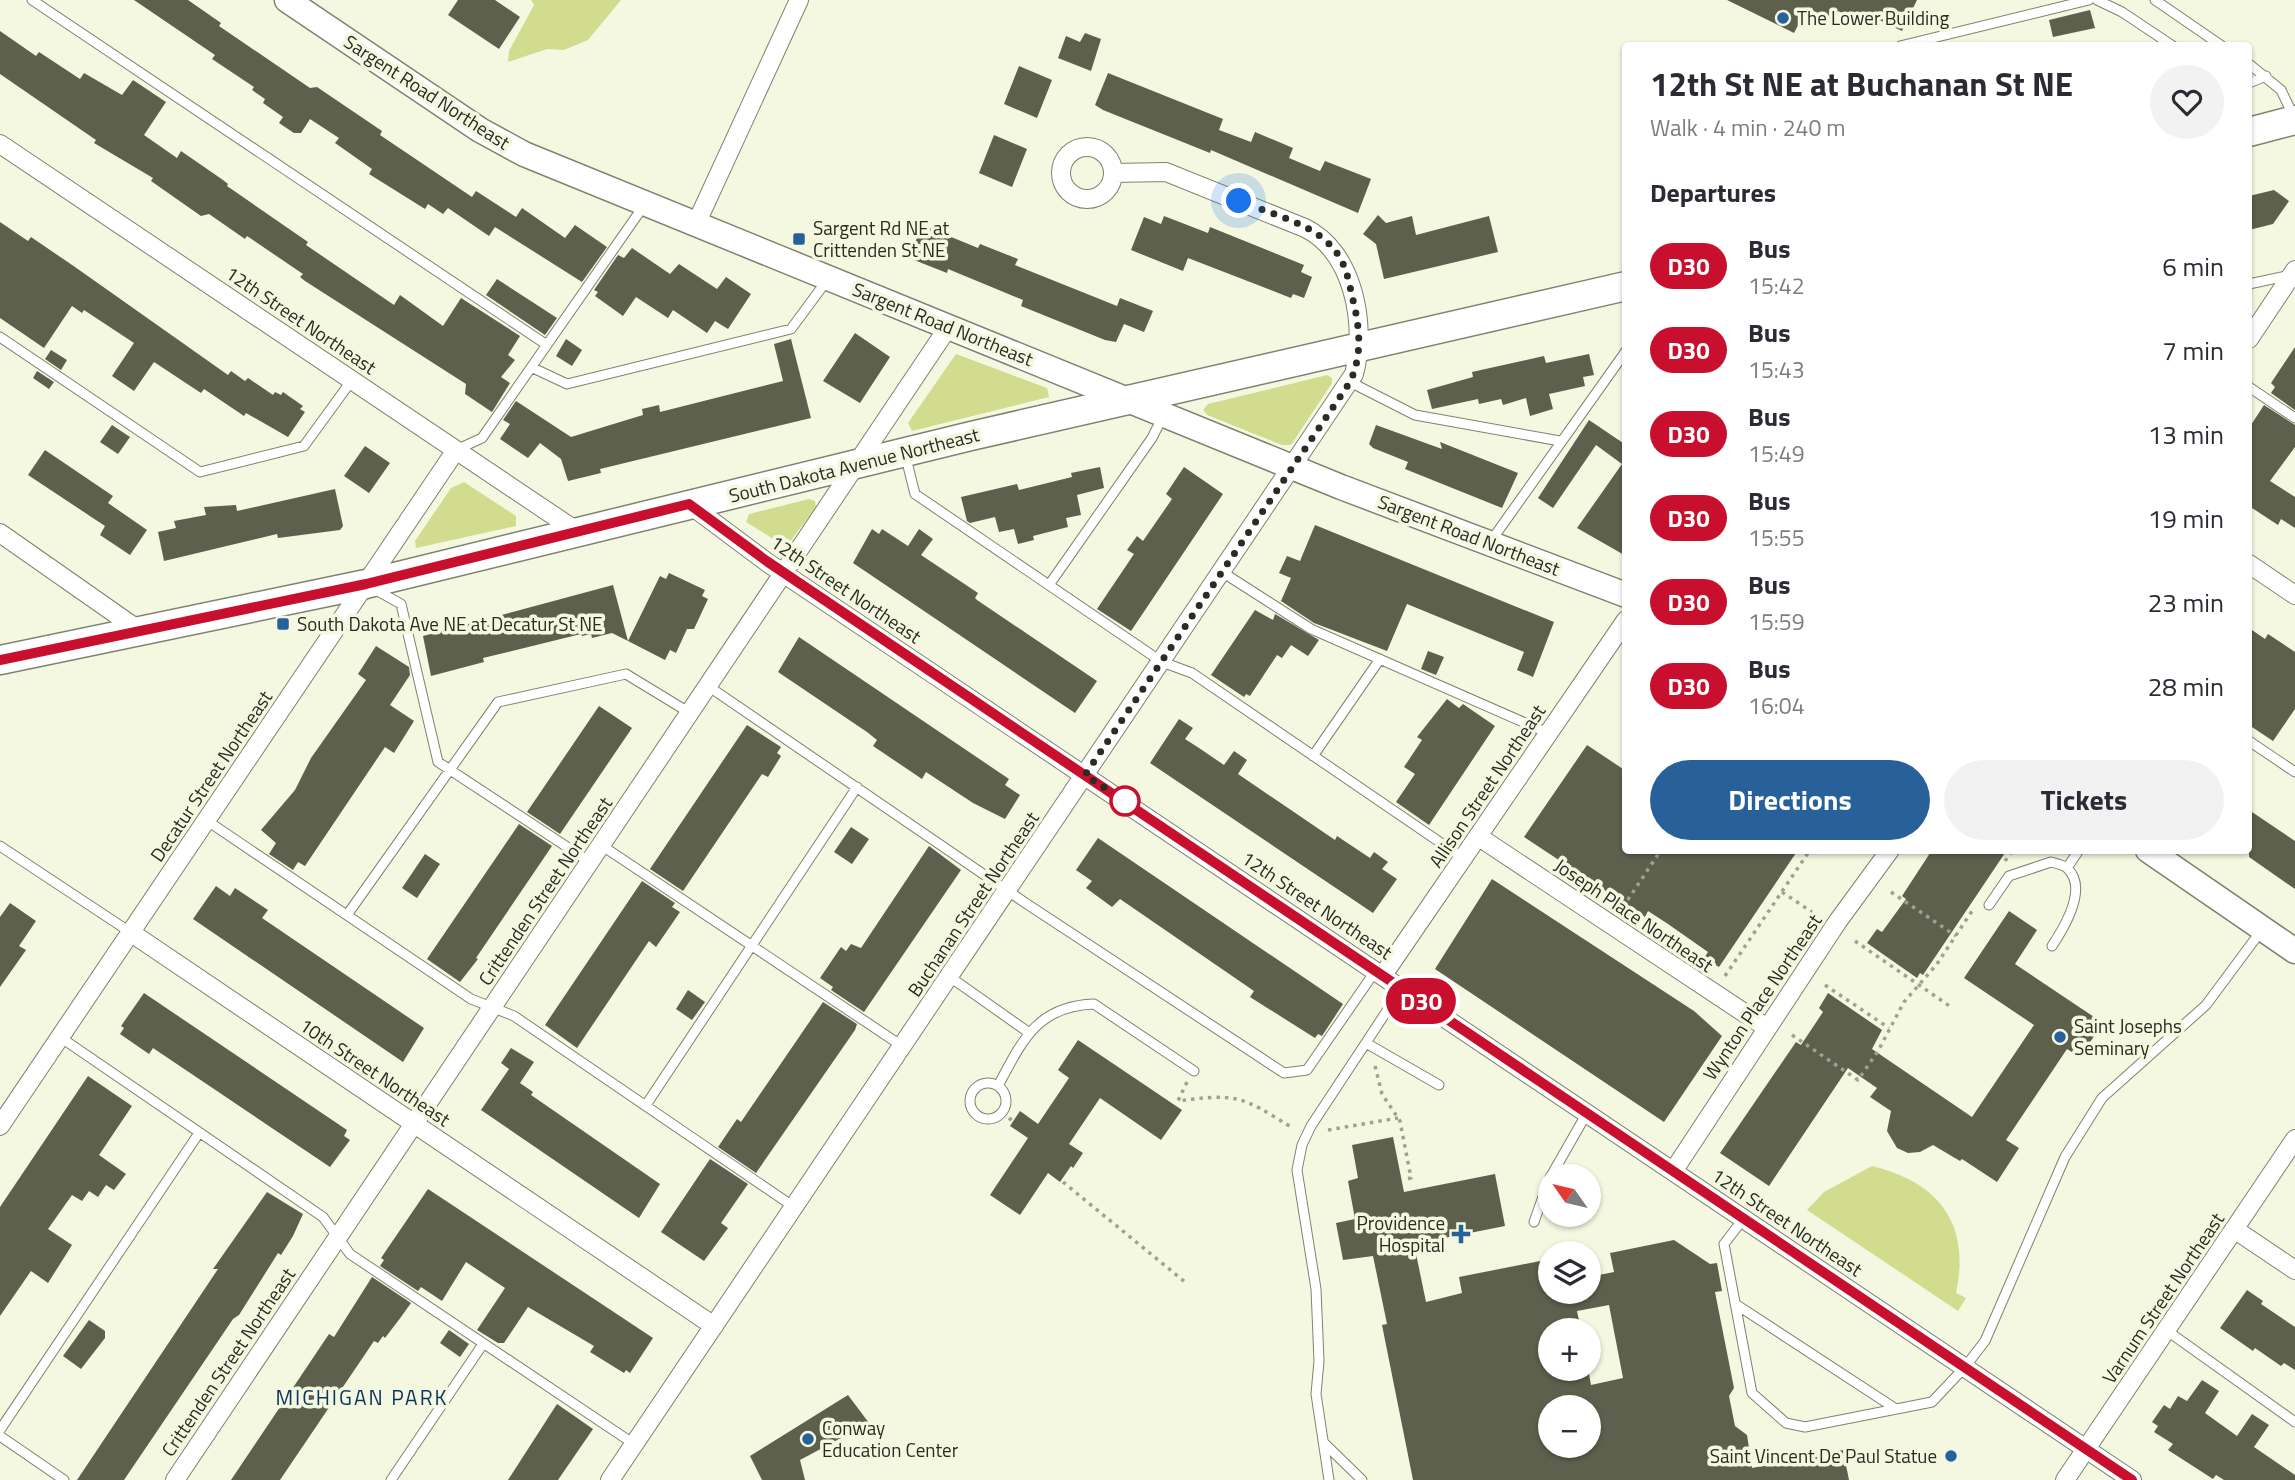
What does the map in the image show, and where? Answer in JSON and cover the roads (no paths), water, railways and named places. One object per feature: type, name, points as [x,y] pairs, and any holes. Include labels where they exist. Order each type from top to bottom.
[{"type":"main road","name":"Sargent Road Northeast","points":[[287,0],[497,140],[646,204],[1293,467],[1622,592]]},
{"type":"main road","points":[[2252,131],[2295,121]]},
{"type":"main road","name":"South Dakota Avenue Northeast","points":[[0,660],[366,584],[905,452],[1622,287]]},
{"type":"main road","points":[[2154,854],[2295,951]]},
{"type":"street","points":[[696,224],[799,0]]},
{"type":"street","name":"12th Street Northeast","points":[[0,144],[578,531]]},
{"type":"street","points":[[1113,173],[1166,172],[1306,228],[1325,240],[1345,268],[1358,323],[1360,347]]},
{"type":"street","points":[[2252,336],[2294,273]]},
{"type":"street","name":"Crittenden Street Northeast","points":[[175,1480],[859,464],[949,326]]},
{"type":"street","name":"Buchanan Street Northeast","points":[[610,1480],[1350,382],[1360,347]]},
{"type":"street","name":"Decatur Street Northeast","points":[[0,1126],[456,450]]},
{"type":"street","name":"12th Street Northeast","points":[[689,504],[784,573],[2132,1480]]},
{"type":"street","points":[[0,533],[139,631]]},
{"type":"street","points":[[2252,566],[2295,595]]},
{"type":"street","name":"Allison Street Northeast","points":[[1379,973],[1464,859],[1622,626]]},
{"type":"street","name":"Joseph Place Northeast","points":[[1479,837],[1767,1028]]},
{"type":"street","name":"Wynton Place Northeast","points":[[1674,1170],[1838,920],[1887,854]]},
{"type":"street","name":"10th Street Northeast","points":[[130,932],[714,1326]]},
{"type":"street","name":"Varnum Street Northeast","points":[[2065,1480],[2295,1139]]},
{"type":"street","points":[[2234,1229],[2295,1270]]},
{"type":"lane","points":[[32,0],[547,345]]},
{"type":"lane","points":[[1916,42],[2089,0]]},
{"type":"lane","points":[[2097,0],[2122,12],[2167,42]]},
{"type":"lane","points":[[2155,0],[2216,42]]},
{"type":"lane","points":[[2252,66],[2266,76],[2287,100],[2295,121]]},
{"type":"lane","points":[[2252,82],[2266,76]]},
{"type":"lane","points":[[456,450],[482,438],[646,204]]},
{"type":"lane","points":[[2252,283],[2294,273]]},
{"type":"lane","points":[[533,368],[567,384],[791,330],[829,278]]},
{"type":"lane","points":[[0,337],[200,472],[304,446],[352,380]]},
{"type":"lane","points":[[1490,542],[1622,356]]},
{"type":"lane","points":[[1350,382],[1415,415],[1560,441]]},
{"type":"lane","points":[[2252,389],[2295,418]]},
{"type":"lane","points":[[1049,585],[1152,438],[1164,413]]},
{"type":"lane","points":[[905,452],[915,494],[1161,662],[1192,673],[1464,859]]},
{"type":"lane","points":[[1222,572],[1311,629],[1548,733]]},
{"type":"lane","points":[[366,584],[401,604],[438,762],[590,862]]},
{"type":"lane","points":[[1313,756],[1380,659]]},
{"type":"lane","points":[[348,915],[498,702],[626,674],[690,713]]},
{"type":"lane","points":[[708,686],[1284,1073],[1307,1070],[1379,973]]},
{"type":"lane","points":[[2252,743],[2295,772]]},
{"type":"lane","points":[[646,1105],[857,787]]},
{"type":"lane","points":[[206,820],[471,999],[514,1016],[794,1207]]},
{"type":"lane","points":[[601,845],[902,1046]]},
{"type":"lane","name":"10th Street Northeast","points":[[0,846],[130,932]]},
{"type":"lane","points":[[2067,868],[2076,854]]},
{"type":"lane","points":[[1989,905],[2009,876],[2051,862],[2067,868],[2075,883],[2069,920],[2052,946]]},
{"type":"lane","points":[[1744,1218],[1724,1244],[1752,1393],[1786,1423],[1805,1427],[1932,1402],[1985,1341],[2065,1157],[2102,1098],[2206,1005],[2262,930]]},
{"type":"lane","points":[[950,976],[1028,1032]]},
{"type":"lane","points":[[1329,1480],[1316,1394],[1319,1361],[1316,1289],[1297,1170],[1302,1145],[1311,1126],[1402,988]]},
{"type":"lane","points":[[998,1086],[1028,1032],[1051,1014],[1075,1004],[1094,1004],[1194,1071]]},
{"type":"lane","points":[[60,1037],[323,1217],[350,1254],[634,1444]]},
{"type":"lane","points":[[1366,1043],[1439,1085]]},
{"type":"lane","points":[[981,1084],[998,1086],[1004,1094],[1006,1104],[1002,1113],[993,1119],[983,1119],[970,1106],[970,1097],[981,1084]]},
{"type":"lane","points":[[1558,1164],[1587,1113]]},
{"type":"lane","points":[[0,1430],[199,1133]]},
{"type":"lane","points":[[1534,1222],[1538,1211]]},
{"type":"lane","points":[[1737,1305],[1896,1409]]},
{"type":"lane","points":[[2166,1330],[2295,1422]]},
{"type":"lane","points":[[391,1480],[483,1344]]},
{"type":"lane","points":[[0,1437],[64,1480]]},
{"type":"lane","points":[[1323,1442],[1362,1480]]},
{"type":"place","name":"The Lower Building","points":[[1783,18]]},
{"type":"place","name":"Sargent Rd NE at Crittenden St NE","points":[[799,239]]},
{"type":"place","name":"South Dakota Ave NE at Decatur St NE","points":[[283,624]]},
{"type":"place","name":"Saint Josephs Seminary","points":[[2060,1037]]},
{"type":"place","name":"Providence Hospital","points":[[1461,1234]]},
{"type":"place","name":"Conway Education Center","points":[[808,1439]]},
{"type":"place","name":"Saint Vincent De Paul Statue","points":[[1951,1456]]},
{"type":"district","name":"MICHIGAN PARK","points":[[362,1398]]}]
